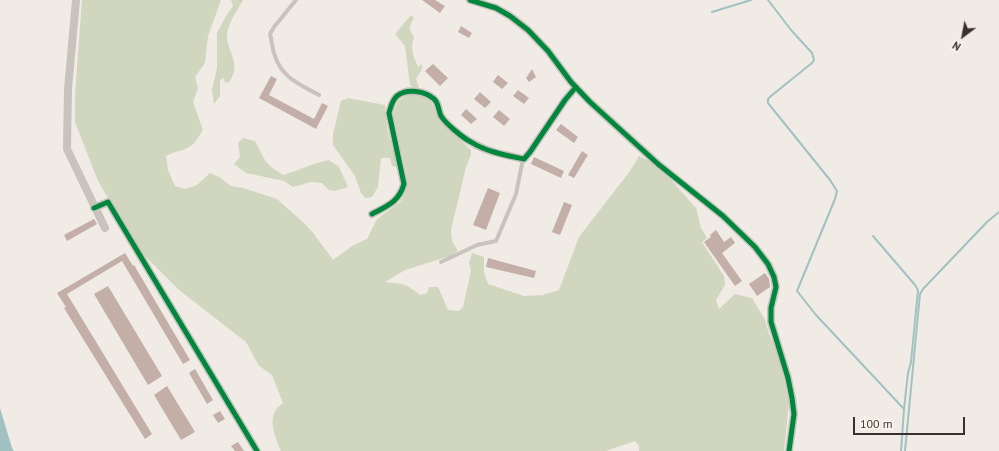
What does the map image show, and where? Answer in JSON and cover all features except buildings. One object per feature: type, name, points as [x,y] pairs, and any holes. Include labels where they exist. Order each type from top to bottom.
[{"type":"street","points":[[76,0],[68,89],[66,149],[105,228]]},
{"type":"street","points":[[470,0],[496,8],[510,16],[528,30],[548,51],[576,87],[590,102],[658,164],[723,216],[755,247],[768,264],[774,277],[776,287],[771,308],[771,322],[788,378],[794,414],[789,451]]},
{"type":"street","points":[[372,214],[396,200],[402,192],[404,184],[389,113],[397,96],[413,91],[425,94],[437,102],[441,116],[470,142],[487,151],[524,159],[565,100],[576,87]]},
{"type":"street","points":[[94,208],[108,202],[257,451]]},
{"type":"lane","points":[[296,0],[270,34],[275,56],[282,71],[291,80],[319,95]]},
{"type":"lane","points":[[441,262],[477,245],[496,241],[516,194],[524,159]]},
{"type":"green space","points":[[82,0],[221,0],[208,36],[205,63],[195,77],[198,88],[193,102],[203,130],[192,145],[186,149],[166,156],[168,170],[175,186],[185,189],[197,185],[210,173],[219,177],[231,186],[243,188],[277,199],[304,223],[333,260],[352,246],[367,239],[377,219],[400,202],[403,197],[407,184],[406,173],[393,114],[398,101],[408,95],[418,95],[429,99],[434,106],[436,114],[471,150],[471,155],[466,167],[451,230],[452,241],[458,251],[450,256],[405,270],[385,282],[404,285],[420,295],[427,293],[429,287],[438,287],[448,310],[459,311],[463,307],[471,271],[469,263],[472,253],[484,257],[484,273],[488,284],[524,296],[543,295],[559,290],[579,237],[630,171],[639,156],[651,162],[667,175],[696,208],[701,228],[707,238],[702,242],[724,276],[725,285],[716,300],[719,309],[735,294],[752,298],[765,320],[769,334],[776,349],[789,403],[784,451],[639,451],[639,446],[635,441],[606,451],[281,451],[277,442],[273,420],[274,414],[278,407],[283,403],[272,375],[259,366],[246,342],[179,290],[141,252],[98,181],[75,122],[75,94]]},
{"type":"green space","points":[[231,0],[243,0],[231,20],[227,34],[234,69],[233,75],[229,82],[225,83],[224,78],[220,80],[220,96],[214,104],[212,90],[217,68],[217,33],[233,6]]},
{"type":"green space","points":[[411,15],[414,18],[410,28],[414,37],[412,45],[413,52],[418,67],[422,64],[422,69],[416,79],[419,88],[415,88],[410,85],[405,46],[395,34]]},
{"type":"green space","points":[[348,98],[385,105],[387,127],[397,167],[392,166],[390,158],[381,158],[378,187],[372,197],[365,198],[361,193],[355,176],[333,145],[333,134],[341,101]]},
{"type":"green space","points":[[243,138],[255,141],[269,165],[284,175],[329,160],[339,167],[348,187],[335,191],[329,190],[322,183],[311,182],[293,187],[284,181],[246,173],[234,164],[240,157],[238,143]]},
{"type":"water","points":[[0,408],[12,448],[14,451],[0,451]]},
{"type":"waterway","points":[[712,12],[751,0]]},
{"type":"waterway","points":[[768,0],[791,30],[812,53],[814,60],[771,96],[768,99],[768,103],[830,180],[837,191],[797,291],[816,315],[904,409],[901,451]]},
{"type":"waterway","points":[[905,451],[920,294],[923,289],[987,222],[999,212]]},
{"type":"waterway","points":[[873,236],[918,290],[911,362],[908,373],[904,409]]},
{"type":"cycle path","points":[[470,0],[496,8],[510,16],[528,30],[548,51],[571,82],[590,102],[658,164],[723,216],[755,247],[768,264],[774,277],[776,287],[771,308],[771,322],[788,378],[794,414],[789,451]]},
{"type":"cycle path","points":[[372,214],[392,203],[399,195],[404,184],[389,113],[397,96],[411,91],[426,94],[436,101],[441,116],[447,123],[468,140],[490,151],[524,159],[565,100],[576,87]]},
{"type":"cycle path","points":[[94,208],[108,202],[257,451]]}]
